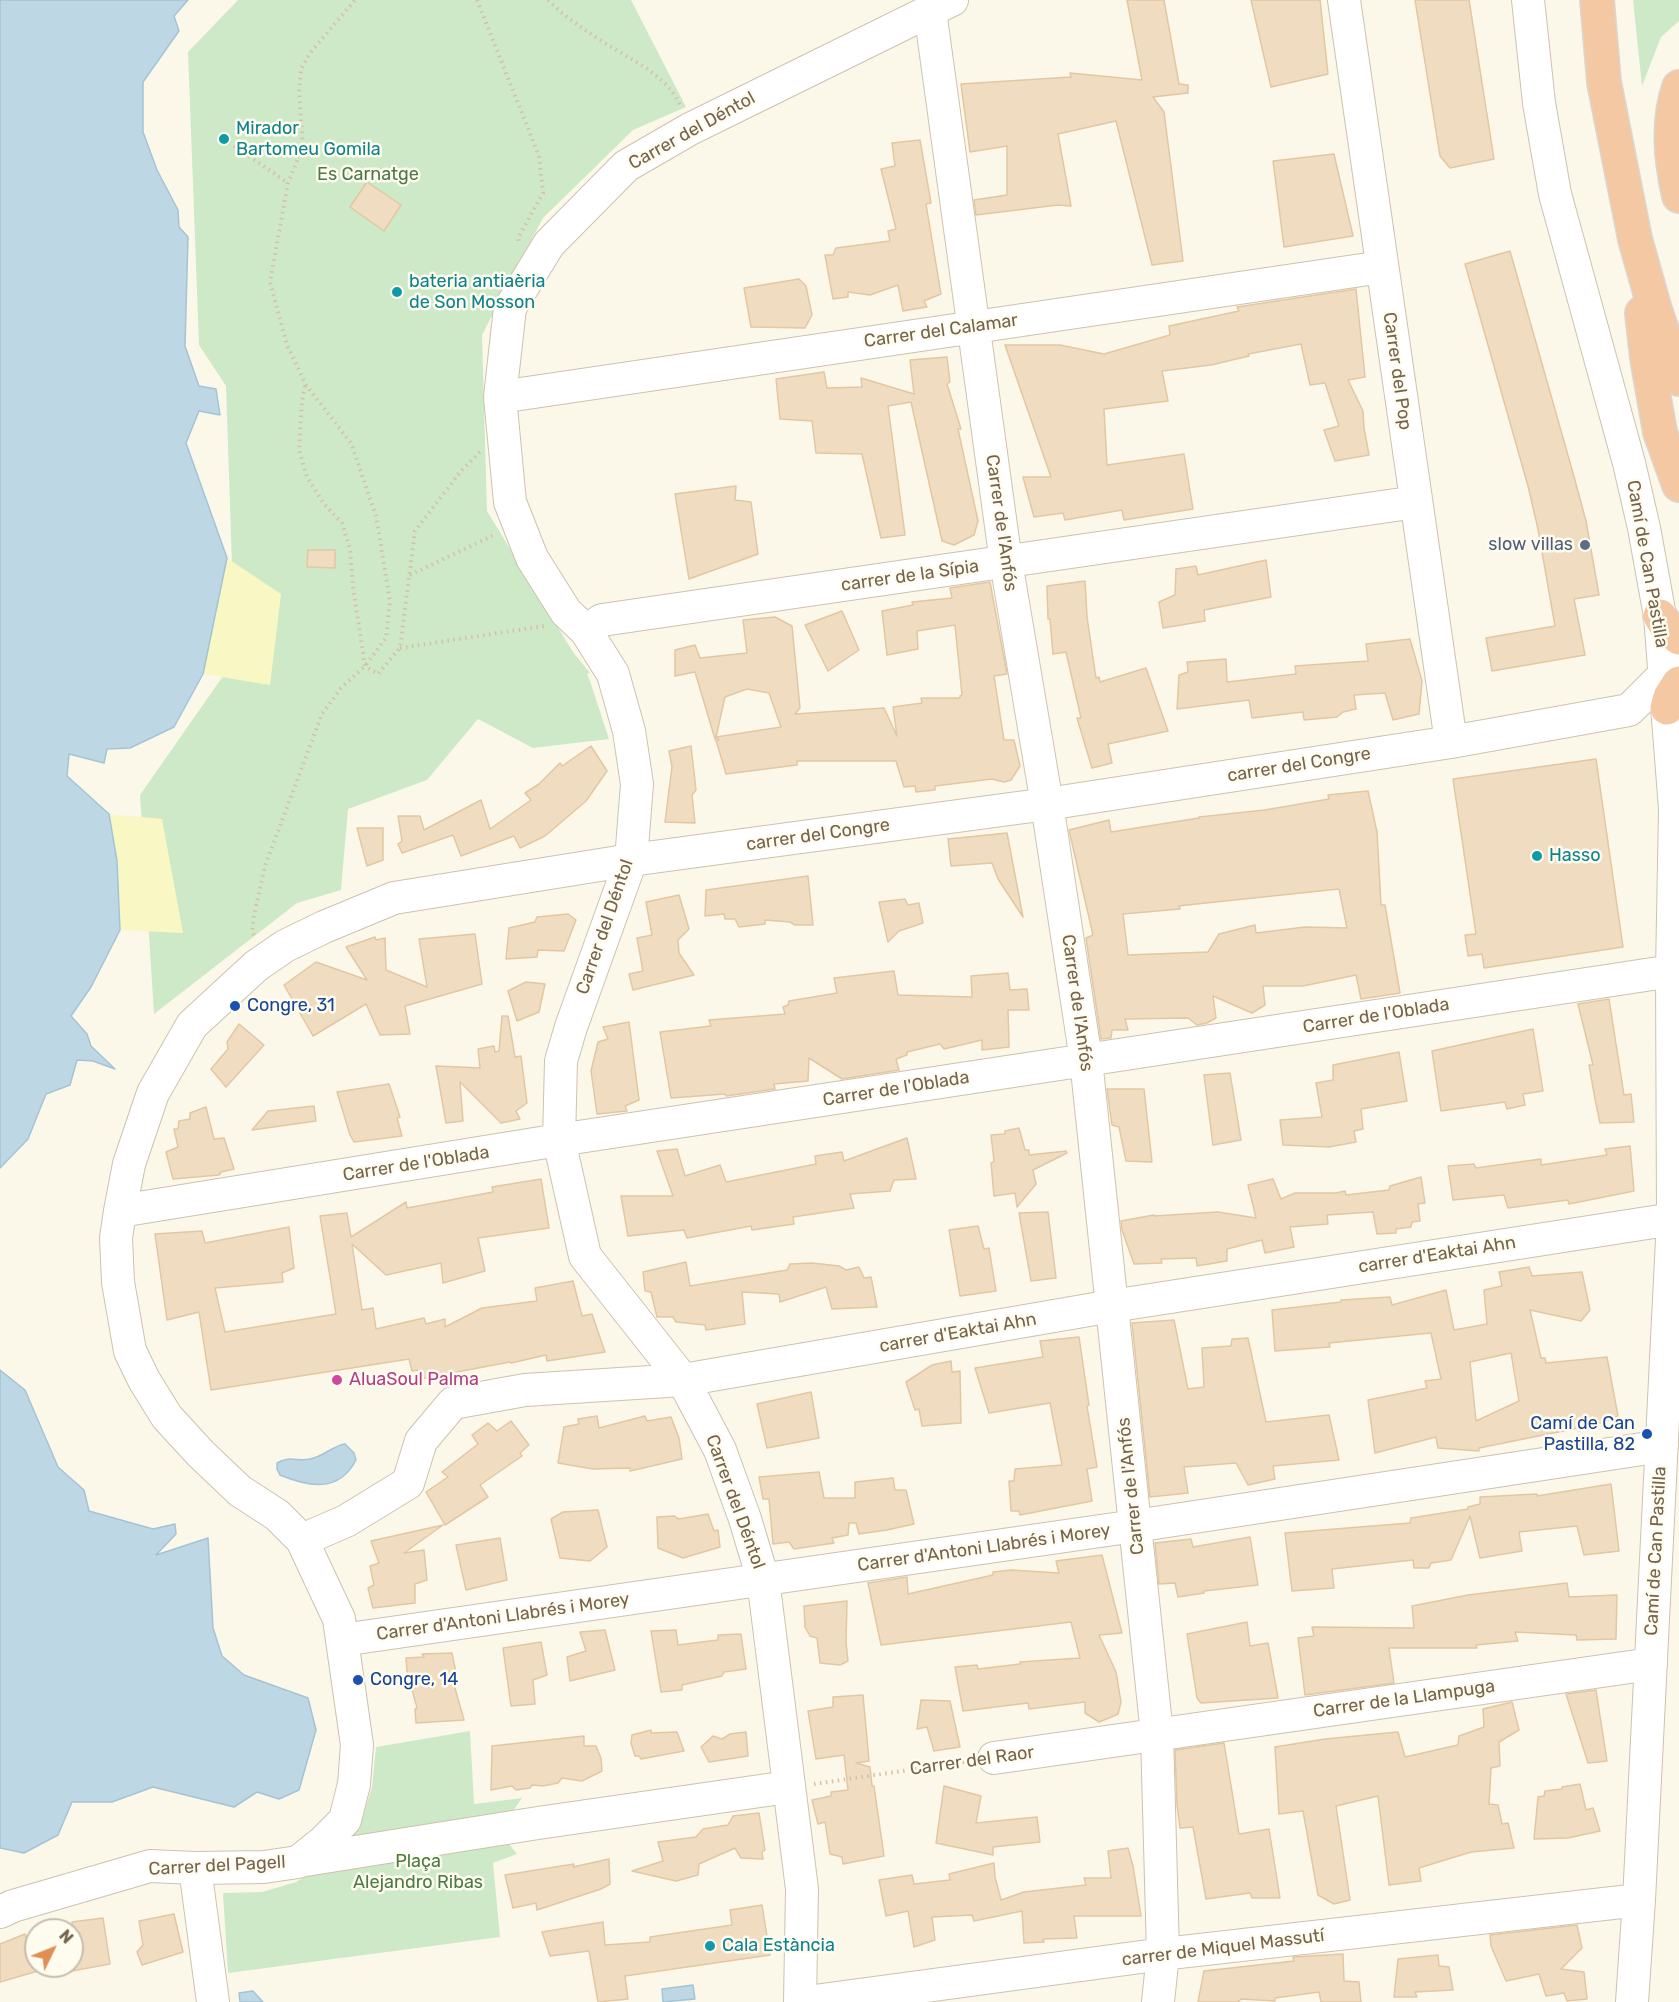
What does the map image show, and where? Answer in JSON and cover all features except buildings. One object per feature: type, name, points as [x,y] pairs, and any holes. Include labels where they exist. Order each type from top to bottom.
[{"type":"highway","points":[[1597,0],[1604,81],[1635,239],[1655,310],[1679,379]]},
{"type":"highway","points":[[1679,87],[1673,109],[1671,142],[1679,196]]},
{"type":"highway","points":[[1635,239],[1647,358],[1660,432],[1679,485]]},
{"type":"street","name":"Carrer del Pop","points":[[1344,0],[1451,742]]},
{"type":"street","name":"Camí de Can Pastilla","points":[[1528,0],[1539,103],[1555,194],[1629,463],[1669,627],[1670,741],[1675,808],[1676,934],[1672,971],[1673,1219],[1632,2002]]},
{"type":"street","name":"Carrer del Déntol","points":[[800,2002],[802,1889],[763,1579],[745,1519],[720,1450],[683,1380],[585,1256],[560,1140],[561,1061],[631,860],[637,784],[629,731],[613,674],[532,558],[510,502],[500,397],[510,308],[549,244],[626,166],[690,129],[941,5]]},
{"type":"street","name":"Carrer de l'Anfós","points":[[941,5],[973,327],[1006,562],[1047,804],[1086,1060],[1157,1734],[1163,1954],[1158,2002]]},
{"type":"street","name":"Carrer del Calamar","points":[[500,397],[1382,267]]},
{"type":"street","name":"carrer de la Sípia","points":[[576,621],[602,620],[1416,502]]},
{"type":"street","points":[[1670,689],[1629,710],[1670,741]]},
{"type":"street","name":"carrer del Congre","points":[[120,1211],[129,1164],[153,1093],[192,1025],[256,966],[285,946],[394,898],[631,860],[1047,804],[1451,742],[1629,710]]},
{"type":"street","name":"Carrer de l'Oblada","points":[[120,1211],[560,1140],[1672,971]]},
{"type":"street","points":[[1673,1219],[1679,1175]]},
{"type":"street","name":"Carrer del Pagell","points":[[0,1912],[13,1906],[150,1866],[264,1867],[298,1862],[345,1820],[354,1784],[357,1745],[339,1619],[302,1540],[277,1515],[240,1491],[201,1454],[167,1417],[144,1380],[130,1351],[118,1282],[116,1238],[120,1211]]},
{"type":"street","name":"carrer d'Eaktai Ahn","points":[[302,1540],[346,1521],[408,1483],[421,1441],[453,1403],[525,1390],[683,1380],[1112,1306],[1673,1219]]},
{"type":"street","name":"Carrer d'Antoni Llabrés i Morey","points":[[342,1640],[1135,1526],[1662,1446]]},
{"type":"street","name":"Carrer de la Llampuga","points":[[1157,1734],[1651,1664]]},
{"type":"street","name":"Carrer del Raor","points":[[994,1758],[1157,1734]]},
{"type":"street","points":[[298,1862],[538,1822],[788,1787]]},
{"type":"street","points":[[195,1868],[213,2002]]},
{"type":"street","name":"carrer de Miquel Massutí","points":[[807,2002],[1163,1954],[1639,1900]]},
{"type":"path","points":[[255,938],[252,931],[254,915],[265,866],[322,714],[341,688],[365,666],[386,638],[390,601],[376,516],[351,443],[306,385],[287,345],[270,282],[288,183],[303,147],[299,91],[301,69],[310,53],[355,0]]},
{"type":"path","points":[[477,0],[539,156],[543,193],[518,238],[528,278]]},
{"type":"path","points":[[548,0],[566,17],[648,69],[675,93],[690,129]]},
{"type":"path","points":[[224,139],[288,183]]},
{"type":"path","points":[[306,385],[302,400],[299,450],[307,477],[324,504],[342,522],[350,549],[353,587],[365,666],[378,674],[400,648],[415,531],[461,471],[503,429]]},
{"type":"path","points":[[410,575],[519,523]]},
{"type":"path","points":[[400,648],[576,621]]},
{"type":"path","name":"Carrer del Raor","points":[[788,1787],[994,1758]]},
{"type":"green space","name":"Es Carnatge","points":[[238,0],[631,0],[686,107],[633,130],[543,218],[482,335],[487,511],[573,652],[590,673],[587,674],[609,739],[533,748],[478,719],[427,780],[348,809],[341,890],[297,903],[154,1014],[140,795],[223,676],[232,565],[226,386],[199,345],[188,52]]},
{"type":"green space","points":[[1633,0],[1679,0],[1679,21],[1661,37],[1642,86]]},
{"type":"green space","name":"Plaça Alejandro Ribas","points":[[470,1731],[474,1804],[522,1798],[509,1817],[505,1839],[517,1854],[493,1863],[500,1937],[228,1973],[223,1893],[262,1892],[296,1882],[337,1855],[361,1822],[372,1787],[376,1747]]},
{"type":"sand","points":[[227,558],[281,594],[270,685],[203,674]]},
{"type":"sand","points":[[109,814],[162,819],[183,933],[120,930],[117,861]]},
{"type":"water","points":[[0,0],[188,0],[174,16],[179,31],[143,82],[143,132],[157,170],[178,210],[179,227],[188,237],[185,346],[199,386],[216,389],[220,415],[199,411],[186,443],[227,558],[203,674],[174,727],[130,748],[107,749],[104,763],[69,754],[67,776],[109,814],[117,861],[120,930],[91,987],[71,1016],[87,1034],[91,1046],[115,1069],[93,1061],[77,1060],[70,1085],[46,1094],[28,1139],[0,1168]]},
{"type":"water","points":[[0,1370],[25,1390],[58,1467],[84,1490],[89,1511],[153,1529],[175,1524],[176,1534],[156,1555],[208,1538],[213,1628],[222,1656],[244,1675],[308,1698],[316,1730],[299,1790],[279,1799],[257,1792],[234,1807],[153,1787],[112,1802],[72,1802],[58,1835],[24,1853],[0,1848]]},
{"type":"water","points":[[345,1444],[354,1453],[356,1460],[349,1471],[332,1482],[312,1484],[302,1482],[280,1475],[277,1469],[277,1463],[282,1461],[315,1458]]},
{"type":"water","points":[[693,1985],[695,1999],[663,2002],[662,1989]]},
{"type":"water","points":[[253,1991],[263,2002],[240,2002],[239,1993]]},
{"type":"place","name":"Mirador Bartomeu Gomila","points":[[224,139]]},
{"type":"place","name":"bateria antiaèria de Son Mosson","points":[[397,292]]},
{"type":"place","name":"slow villas","points":[[1585,545]]},
{"type":"place","name":"Hasso","points":[[1537,856]]},
{"type":"place","name":"Congre, 31","points":[[235,1006]]},
{"type":"place","name":"AluaSoul Palma","points":[[337,1380]]},
{"type":"place","name":"Camí de Can Pastilla, 82","points":[[1647,1434]]},
{"type":"place","name":"Congre, 14","points":[[358,1680]]},
{"type":"place","name":"Cala Estància","points":[[710,1946]]}]
